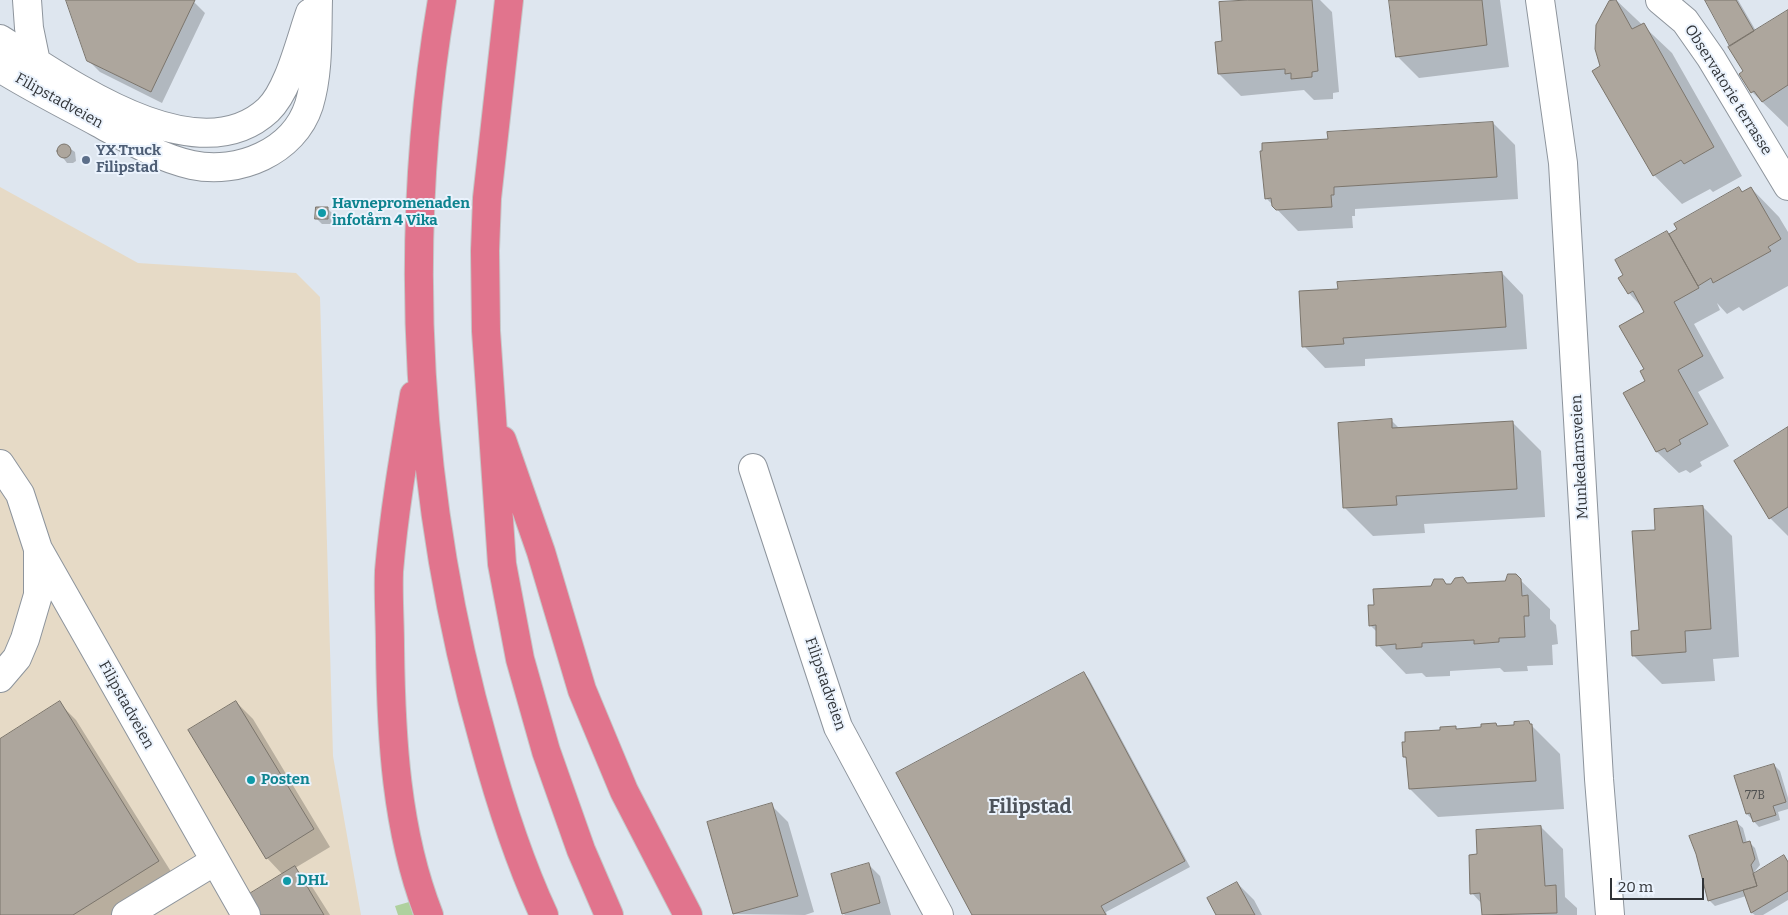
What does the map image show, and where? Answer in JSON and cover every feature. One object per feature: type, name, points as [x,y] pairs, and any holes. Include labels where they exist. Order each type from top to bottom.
[{"type":"highway","points":[[442,0],[424,161],[420,226],[421,359],[430,470],[456,638],[494,780],[523,870],[544,915]]},
{"type":"highway","points":[[509,0],[487,198],[486,331],[502,564],[520,659],[546,751],[581,850],[609,915]]},
{"type":"highway","points":[[421,359],[400,478],[389,573],[391,691],[400,794],[414,866],[429,915]]},
{"type":"highway","points":[[490,405],[541,552],[582,690],[624,791],[688,915]]},
{"type":"street","points":[[27,0],[29,28],[36,62]]},
{"type":"street","name":"Filipstadveien","points":[[0,39],[36,62],[131,115],[163,126],[194,132],[216,133],[238,128],[268,110],[281,92],[314,0]]},
{"type":"street","name":"Filipstadveien","points":[[0,68],[158,154],[192,166],[217,167],[245,164],[273,151],[295,133],[308,106],[315,74],[318,0]]},
{"type":"street","name":"Munkedamsveien","points":[[1540,0],[1563,163],[1599,778],[1610,915]]},
{"type":"street","name":"Observatorie terrasse","points":[[1660,0],[1685,21],[1690,28],[1788,186]]},
{"type":"street","name":"Filipstadveien","points":[[0,464],[20,494],[38,549],[246,915]]},
{"type":"street","name":"Filipstadveien","points":[[753,468],[838,727],[939,915]]},
{"type":"street","name":"Filipstadveien","points":[[0,678],[17,658],[38,596],[38,549]]},
{"type":"street","points":[[126,915],[215,861]]},
{"type":"shaded area","points":[[0,187],[138,263],[296,273],[320,297],[333,756],[361,915],[0,915]]},
{"type":"green space","points":[[409,902],[413,915],[398,915],[395,906]]},
{"type":"building","points":[[66,0],[195,0],[151,92],[87,61]]},
{"type":"building","points":[[1312,0],[1318,71],[1312,72],[1312,77],[1291,79],[1291,73],[1285,74],[1285,69],[1218,74],[1215,42],[1222,41],[1219,2]]},
{"type":"building","points":[[1389,0],[1482,0],[1487,45],[1396,57]]},
{"type":"building","points":[[1616,0],[1632,29],[1644,23],[1714,147],[1684,164],[1681,160],[1653,176],[1592,71],[1600,66],[1595,49],[1596,25],[1609,1]]},
{"type":"building","points":[[1705,0],[1736,0],[1754,31],[1730,46]]},
{"type":"building","points":[[1788,10],[1788,85],[1762,102],[1754,91],[1751,93],[1739,74],[1743,71],[1728,47]]},
{"type":"building","points":[[1493,122],[1497,177],[1334,187],[1334,195],[1331,195],[1332,207],[1276,210],[1272,206],[1271,198],[1265,199],[1260,151],[1262,151],[1262,143],[1328,139],[1327,132]]},
{"type":"building","points":[[61,144],[67,144],[71,151],[67,158],[61,158],[57,154],[57,148]]},
{"type":"building","points":[[1739,187],[1742,192],[1751,187],[1781,239],[1768,247],[1771,251],[1713,283],[1711,278],[1698,286],[1669,234],[1677,229],[1674,224]]},
{"type":"building","name":"Havnepromenaden infotårn 4 Vika","points":[[316,207],[328,207],[328,219],[315,219]]},
{"type":"building","points":[[1667,231],[1699,288],[1674,302],[1703,356],[1678,370],[1708,424],[1679,440],[1681,444],[1667,452],[1665,448],[1656,452],[1623,393],[1645,381],[1640,371],[1644,369],[1619,326],[1644,312],[1633,291],[1628,294],[1618,278],[1623,275],[1615,260]]},
{"type":"building","points":[[1502,272],[1506,327],[1343,338],[1344,344],[1302,347],[1299,291],[1338,289],[1337,282]]},
{"type":"building","points":[[1392,419],[1392,428],[1513,421],[1517,489],[1396,496],[1397,505],[1343,508],[1338,423]]},
{"type":"building","points":[[1788,427],[1788,507],[1769,519],[1734,461]]},
{"type":"building","points":[[1703,506],[1711,629],[1685,631],[1686,652],[1632,656],[1631,631],[1639,630],[1632,531],[1655,530],[1654,509]]},
{"type":"building","points":[[1508,574],[1516,574],[1521,579],[1522,596],[1528,595],[1529,616],[1524,616],[1525,637],[1499,638],[1499,642],[1474,644],[1474,640],[1422,643],[1422,647],[1396,649],[1396,644],[1376,646],[1376,625],[1369,626],[1368,605],[1374,605],[1373,589],[1431,586],[1434,579],[1443,579],[1446,584],[1451,584],[1455,578],[1463,577],[1467,583],[1505,581]]},
{"type":"building","points":[[1084,672],[1185,861],[1101,906],[1106,915],[972,915],[896,773]]},
{"type":"building","points":[[60,701],[159,861],[73,915],[0,915],[0,739]]},
{"type":"building","name":"Posten","points":[[236,701],[314,829],[266,859],[188,730]]},
{"type":"building","points":[[1529,721],[1532,724],[1536,781],[1409,789],[1406,757],[1403,757],[1402,742],[1405,742],[1405,732],[1440,730],[1440,727],[1456,726],[1456,729],[1481,727],[1481,724],[1496,723],[1497,726],[1514,725],[1514,722]]},
{"type":"building","points":[[1774,764],[1786,802],[1773,806],[1776,815],[1753,822],[1750,813],[1746,814],[1734,776]]},
{"type":"building","points":[[772,803],[798,896],[733,914],[707,822]]},
{"type":"building","points":[[1737,821],[1743,843],[1750,841],[1755,859],[1751,865],[1757,886],[1708,901],[1696,854],[1689,836]]},
{"type":"building","points":[[1541,826],[1545,886],[1556,885],[1557,913],[1482,915],[1480,893],[1470,894],[1469,855],[1477,854],[1476,830]]},
{"type":"building","points":[[1784,855],[1788,862],[1788,891],[1751,913],[1743,890],[1757,886],[1753,874]]},
{"type":"building","points":[[869,863],[880,903],[842,914],[831,874]]},
{"type":"building","name":"DHL","points":[[295,866],[324,915],[258,915],[246,896]]},
{"type":"building","points":[[1237,882],[1255,915],[1216,915],[1207,898]]},
{"type":"place","name":"YX Truck Filipstad","points":[[86,160]]},
{"type":"place","name":"Havnepromenaden infotårn 4 Vika","points":[[322,213]]},
{"type":"place","name":"Posten","points":[[251,780]]},
{"type":"place","name":"DHL","points":[[287,881]]},
{"type":"district","name":"Filipstad","points":[[1030,807]]}]
